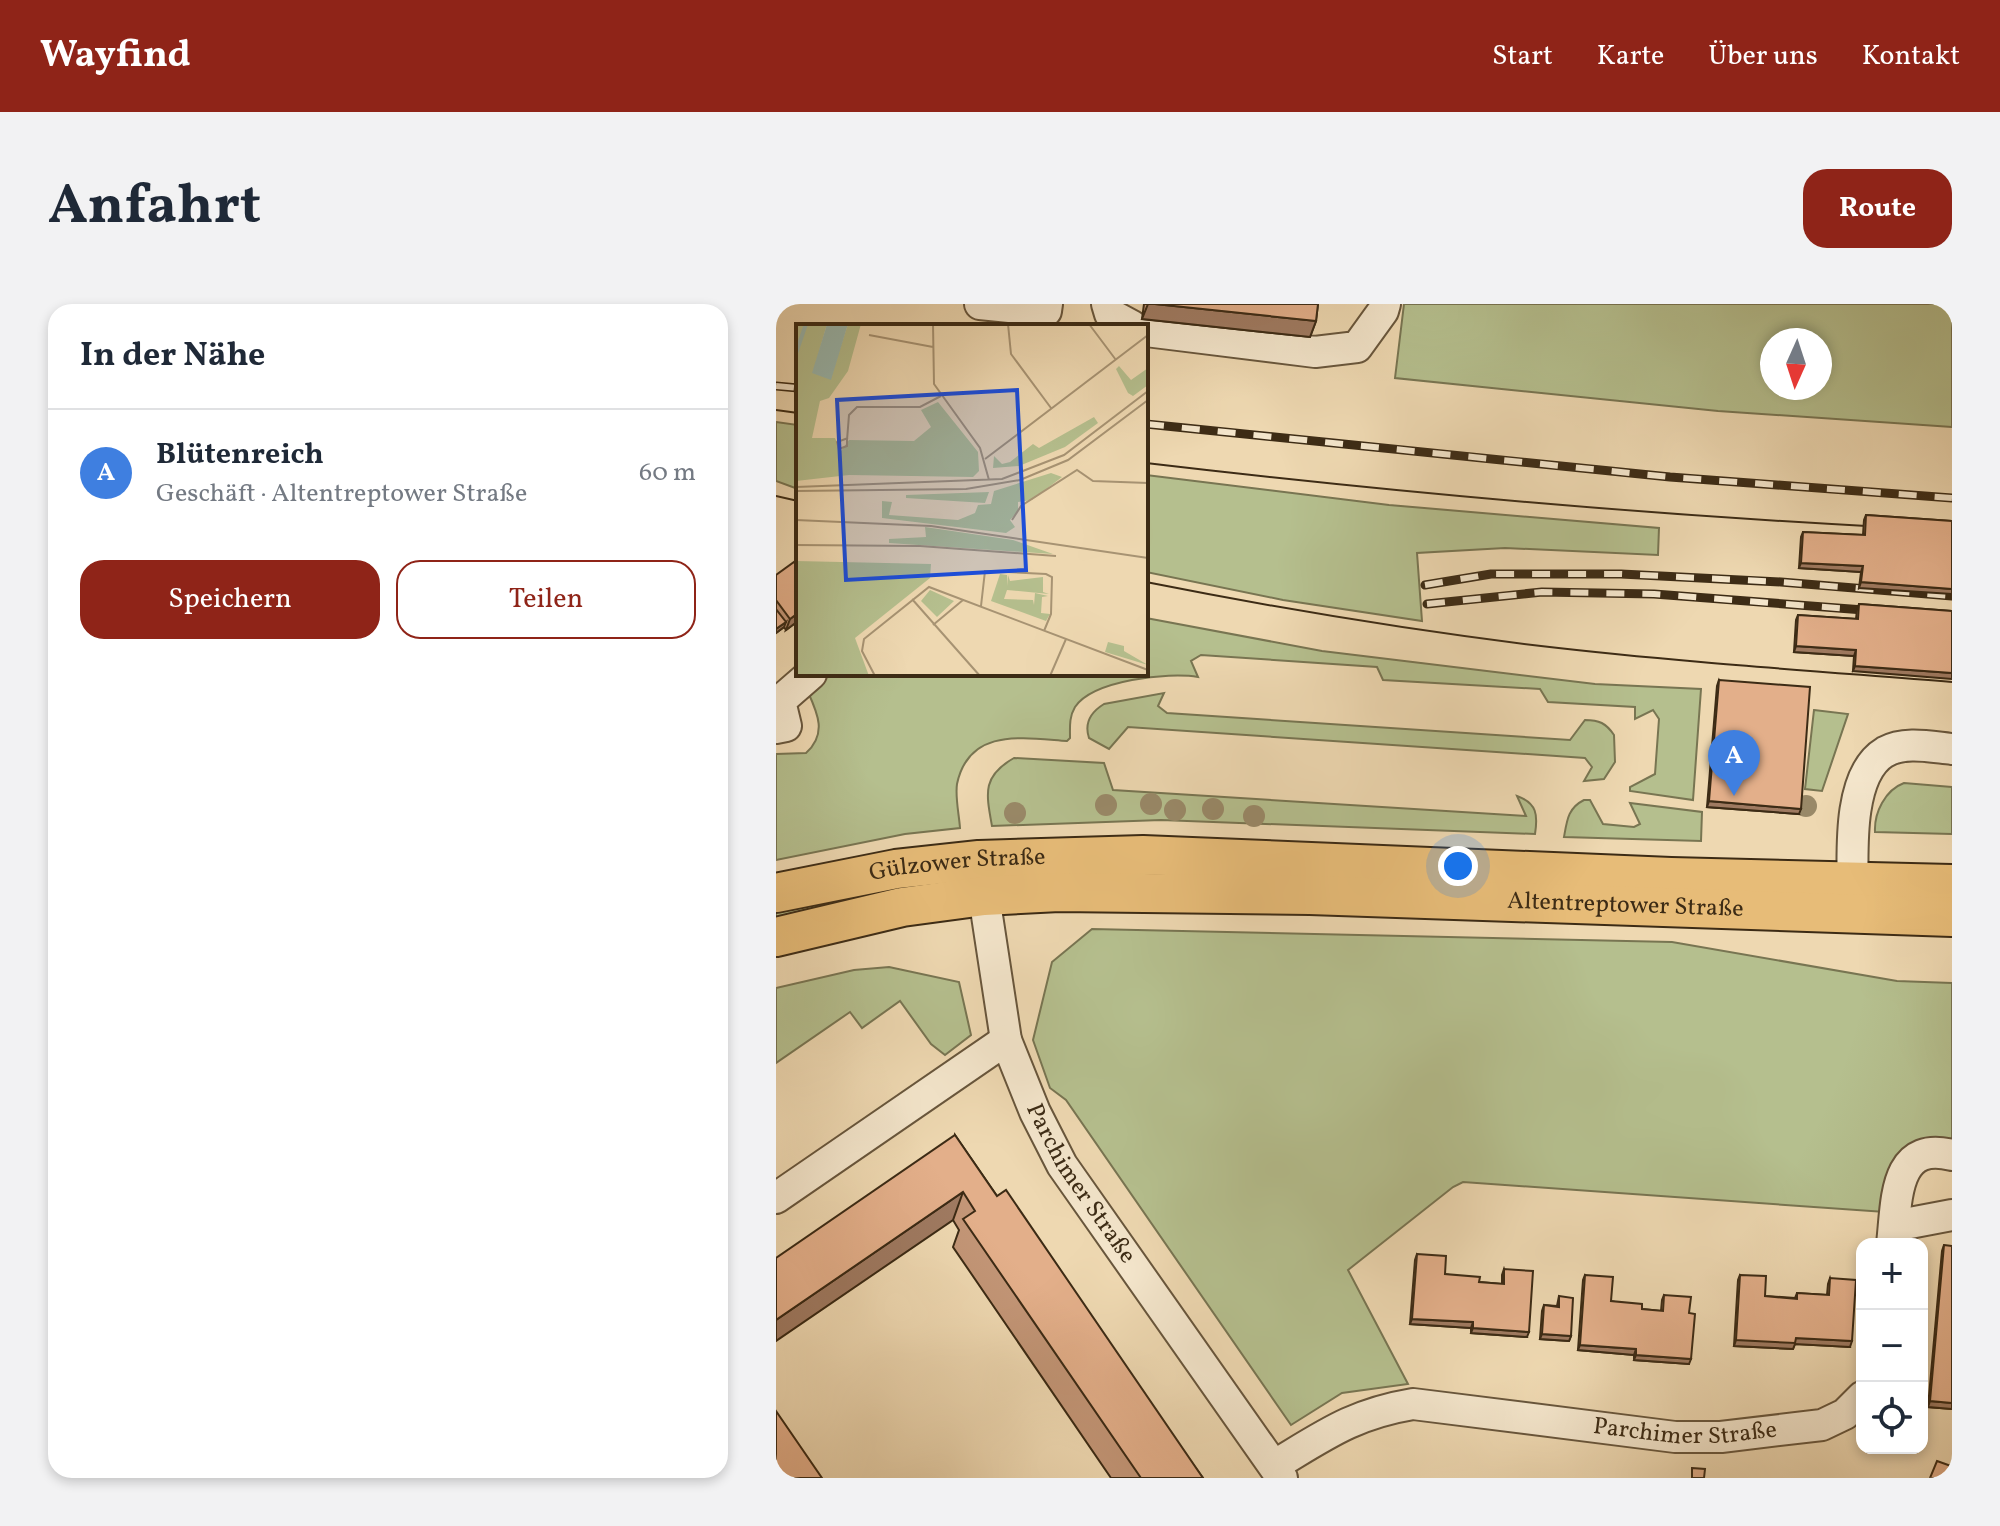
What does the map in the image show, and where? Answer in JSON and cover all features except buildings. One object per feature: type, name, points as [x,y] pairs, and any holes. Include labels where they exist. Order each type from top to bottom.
[{"type":"main road","name":"Altentreptower Straße","points":[[1143,855],[1671,877],[1853,898],[1952,917]]},
{"type":"main road","name":"Gülzower Straße","points":[[776,937],[902,907],[982,878],[1143,855]]},
{"type":"main road","name":"Gülzower Straße","points":[[776,893],[896,869],[982,878],[1059,892]]},
{"type":"main road","name":"Altentreptower Straße","points":[[1059,892],[1853,898],[1952,884]]},
{"type":"street","points":[[980,304],[1046,311],[1047,304]]},
{"type":"street","points":[[1107,304],[1110,314],[1128,324]]},
{"type":"street","points":[[1148,331],[1315,352],[1357,347],[1385,304]]},
{"type":"street","points":[[776,728],[786,726],[780,701],[809,676]]},
{"type":"street","points":[[1853,898],[1856,817],[1859,792],[1867,770],[1885,752],[1910,745],[1952,749]]},
{"type":"street","name":"Parchimer Straße","points":[[982,878],[1006,1040],[1035,1112],[1062,1165],[1279,1472],[1347,1422],[1379,1410],[1413,1404],[1675,1437],[1721,1437],[1822,1425],[1845,1414],[1856,1403]]},
{"type":"street","points":[[776,1198],[1006,1040]]},
{"type":"street","points":[[1952,1155],[1935,1150],[1910,1159],[1903,1173],[1893,1235],[1952,1215]]},
{"type":"green space","points":[[1404,304],[1952,304],[1952,427],[1718,411],[1395,378]]},
{"type":"green space","points":[[776,422],[796,425],[796,488],[776,481]]},
{"type":"green space","points":[[1148,475],[1389,505],[1659,528],[1658,555],[1505,548],[1417,553],[1422,621],[1283,600],[1148,572]]},
{"type":"green space","points":[[1148,618],[1322,651],[1595,684],[1701,689],[1693,800],[1630,791],[1630,787],[1655,774],[1659,719],[1653,710],[1635,719],[1635,707],[1548,702],[1540,689],[1383,680],[1377,667],[1201,655],[1191,661],[1198,677],[1132,680],[1098,690],[1084,698],[1073,711],[1067,741],[1033,738],[1000,740],[973,753],[963,766],[957,784],[960,828],[905,834],[776,860],[776,754],[806,753],[817,739],[819,724],[808,692],[826,676],[1148,676]]},
{"type":"green space","points":[[1164,693],[1158,706],[1167,713],[1570,740],[1585,720],[1594,721],[1605,725],[1614,735],[1615,762],[1604,779],[1584,781],[1592,767],[1585,758],[1128,727],[1109,749],[1089,738],[1087,727],[1090,718],[1104,704]]},
{"type":"green space","points":[[1814,710],[1848,714],[1822,791],[1805,789]]},
{"type":"green space","points":[[1014,758],[1104,763],[1113,790],[1526,816],[1517,796],[1529,802],[1535,810],[1535,834],[1161,820],[992,826],[988,804],[991,779]]},
{"type":"green space","points":[[1904,783],[1952,787],[1952,834],[1875,832],[1876,817],[1882,803],[1891,791]]},
{"type":"green space","points":[[1584,800],[1590,800],[1603,824],[1634,827],[1640,824],[1630,803],[1702,812],[1701,841],[1564,837],[1571,811]]},
{"type":"green space","points":[[881,890],[883,901],[776,924],[776,912]]},
{"type":"green space","points":[[1092,929],[1672,942],[1897,981],[1952,983],[1952,1147],[1939,1139],[1885,1212],[1463,1182],[1348,1270],[1408,1384],[1342,1393],[1291,1425],[1066,1100],[1050,1088],[1033,1040],[1052,962]]},
{"type":"green space","points":[[889,967],[959,982],[971,1035],[945,1055],[931,1044],[900,1001],[862,1028],[850,1012],[776,1063],[776,988],[854,970]]},
{"type":"tram line","points":[[776,410],[796,413]]},
{"type":"tram line","points":[[1148,463],[1515,501],[1884,527]]},
{"type":"tram line","points":[[776,496],[796,501]]},
{"type":"tram line","points":[[1148,582],[1343,618],[1541,646],[1695,662],[1952,682]]},
{"type":"railway","points":[[776,386],[796,388]]},
{"type":"railway","points":[[1148,424],[1670,477],[1952,498]]},
{"type":"railway","points":[[1425,585],[1491,574],[1621,574],[1781,582],[1952,596]]},
{"type":"railway","points":[[1427,604],[1542,592],[1654,594],[1877,611]]},
{"type":"place","name":"Blütenreich","points":[[1734,796]]}]
